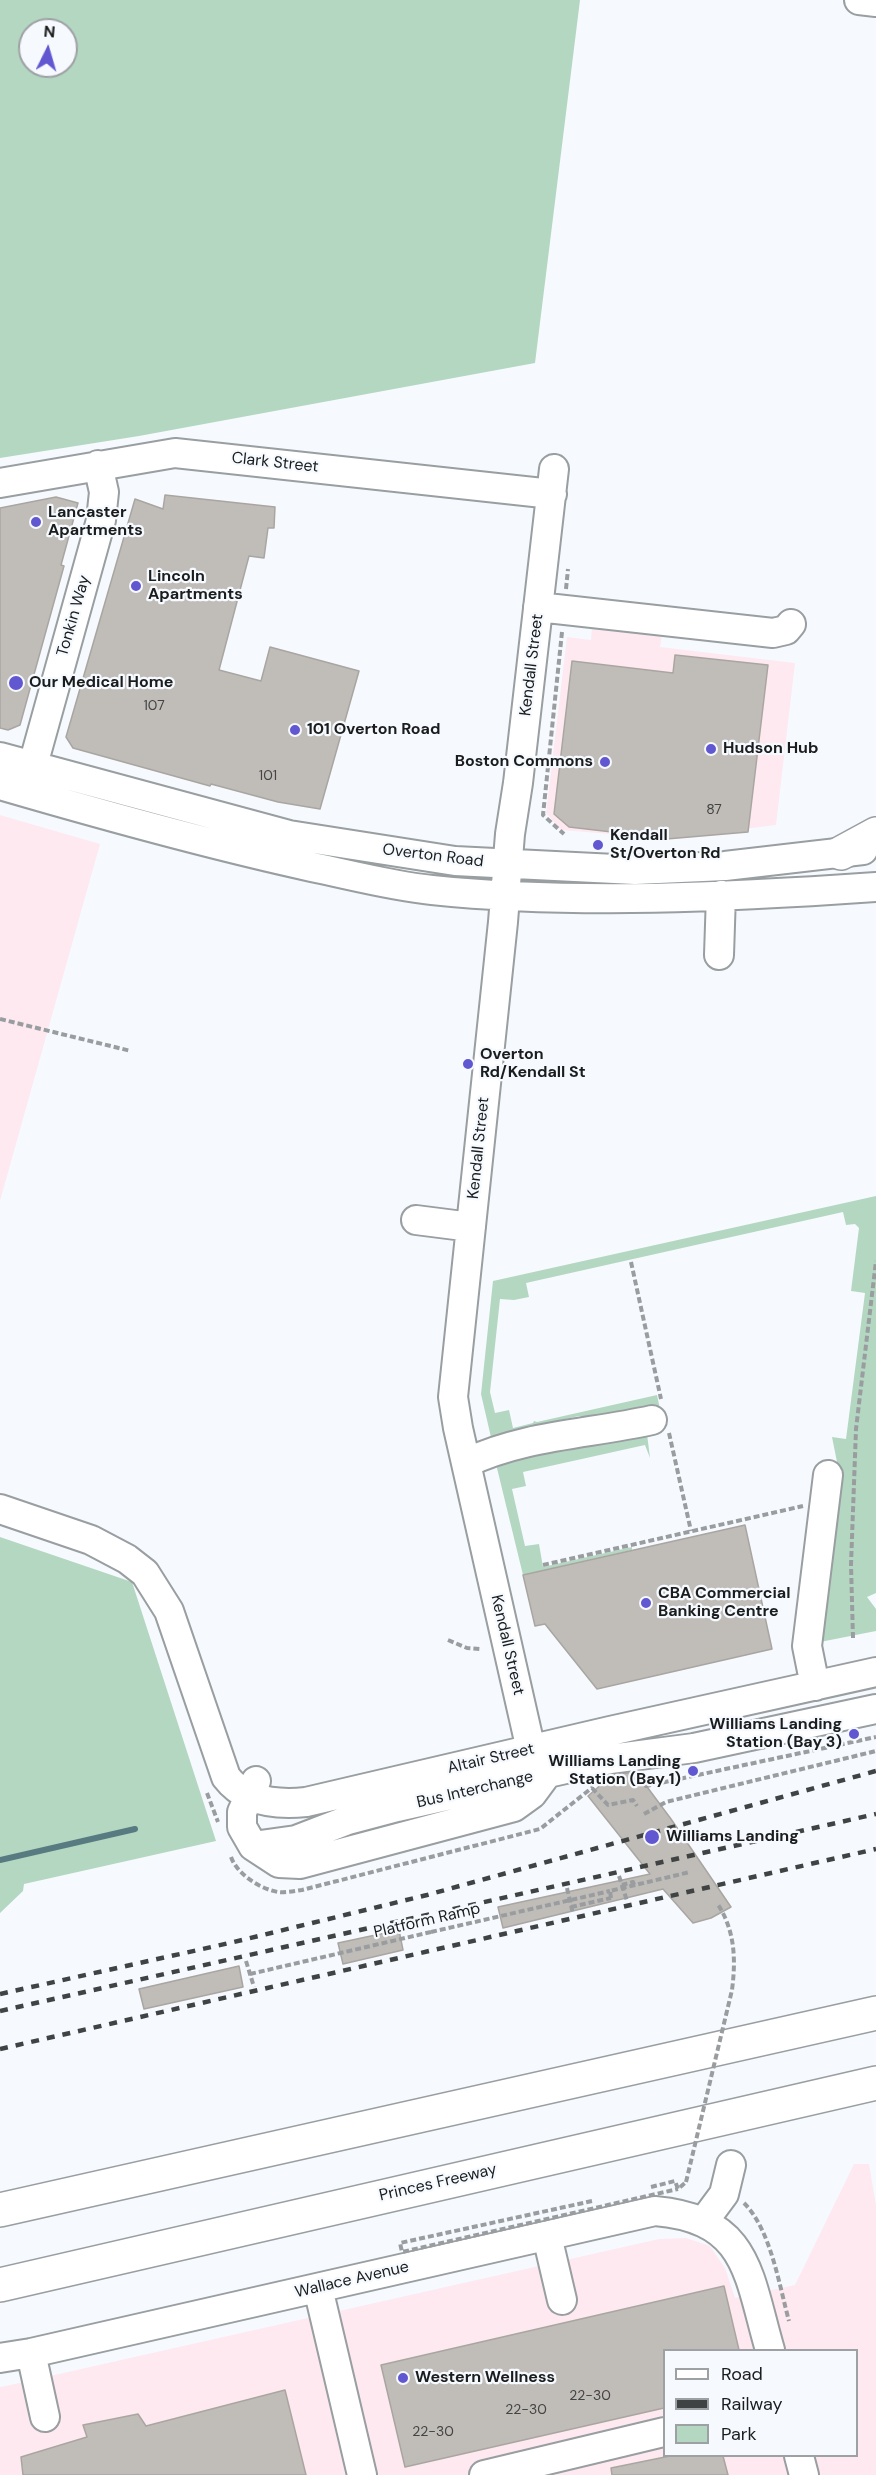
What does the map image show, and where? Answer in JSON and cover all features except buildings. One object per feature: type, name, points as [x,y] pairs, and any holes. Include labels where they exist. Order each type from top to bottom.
[{"type":"highway","points":[[841,853],[876,834]]},
{"type":"highway","points":[[0,2210],[876,2013]]},
{"type":"highway","name":"Princes Freeway","points":[[0,2285],[876,2083]]},
{"type":"street","points":[[859,0],[876,2]]},
{"type":"street","name":"Clark Street","points":[[0,483],[164,453],[553,482]]},
{"type":"street","name":"Tonkin Way","points":[[33,765],[101,520],[104,492],[98,465]]},
{"type":"street","name":"Kendall Street","points":[[530,1743],[453,1397],[507,864],[551,609],[553,482]]},
{"type":"street","points":[[551,609],[773,633],[786,630],[792,624]]},
{"type":"street","name":"Overton Road","points":[[0,756],[289,835],[455,861],[636,870],[725,866],[876,848]]},
{"type":"street","name":"Overton Road","points":[[0,785],[272,858],[430,890],[505,895],[614,897],[721,895],[876,887]]},
{"type":"street","points":[[719,955],[721,895]]},
{"type":"street","points":[[416,1221],[471,1227]]},
{"type":"street","points":[[466,1463],[491,1451],[580,1431],[610,1429],[652,1420]]},
{"type":"street","points":[[466,1463],[494,1460],[587,1439],[610,1429]]},
{"type":"street","points":[[813,1678],[807,1646],[828,1474]]},
{"type":"street","name":"Altair Street","points":[[0,1509],[91,1540],[128,1559],[145,1573],[169,1611],[226,1777],[233,1786],[252,1787],[281,1805],[306,1802],[530,1743],[602,1716],[813,1678],[876,1672]]},
{"type":"street","name":"Altair Street","points":[[530,1743],[567,1742],[813,1678],[876,1656]]},
{"type":"street","name":"Bus Interchange","points":[[548,1773],[610,1759],[694,1748],[876,1709]]},
{"type":"street","points":[[252,1787],[242,1812],[240,1847],[279,1863],[300,1864],[514,1807],[532,1794],[567,1742]]},
{"type":"street","points":[[704,2222],[724,2194],[731,2165]]},
{"type":"street","name":"Wallace Avenue","points":[[0,2358],[31,2353],[655,2211],[677,2213],[712,2225],[735,2246],[745,2265],[770,2349]]},
{"type":"street","points":[[547,2236],[562,2300]]},
{"type":"street","points":[[318,2288],[363,2475]]},
{"type":"street","points":[[31,2353],[45,2417]]},
{"type":"street","points":[[484,2475],[663,2432]]},
{"type":"street","points":[[799,2457],[804,2475]]},
{"type":"path","points":[[564,834],[543,815],[551,609],[569,564]]},
{"type":"path","points":[[0,1019],[131,1051]]},
{"type":"path","points":[[853,1638],[851,1564],[856,1429],[876,1261]]},
{"type":"path","points":[[543,1565],[809,1505]]},
{"type":"path","points":[[448,1640],[467,1648],[481,1649]]},
{"type":"path","points":[[635,1769],[646,1786],[876,1737]]},
{"type":"path","points":[[644,1814],[666,1802],[876,1751]]},
{"type":"path","points":[[240,1847],[233,1862],[256,1883],[280,1892],[302,1890],[540,1829],[598,1783]]},
{"type":"path","points":[[205,1788],[219,1826]]},
{"type":"path","points":[[592,1788],[608,1805],[633,1800],[637,1806]]},
{"type":"path","points":[[622,1885],[690,1872]]},
{"type":"path","points":[[620,1876],[627,1901]]},
{"type":"path","name":"Platform Ramp","points":[[250,1974],[634,1884]]},
{"type":"path","points":[[567,1888],[573,1914]]},
{"type":"path","points":[[571,1907],[611,1898],[610,1891]]},
{"type":"path","points":[[592,2200],[400,2243],[402,2252],[678,2189],[686,2182],[732,1990],[735,1966],[728,1923],[717,1903]]},
{"type":"path","points":[[246,1960],[254,1987]]},
{"type":"path","points":[[675,2181],[678,2189]]},
{"type":"shaded area","points":[[592,627],[662,635],[660,647],[795,663],[776,825],[712,833],[647,837],[561,830],[546,813],[567,637],[591,640]]},
{"type":"shaded area","points":[[0,815],[100,844],[0,1201]]},
{"type":"shaded area","points":[[854,2164],[869,2164],[876,2205],[876,2475],[0,2475],[0,2387],[659,2239],[686,2238],[710,2246],[725,2268],[735,2298],[795,2285]]},
{"type":"green space","points":[[0,0],[580,0],[535,363],[139,436],[0,458]]},
{"type":"green space","points":[[876,1196],[876,1593],[867,1597],[876,1609],[876,1631],[820,1642],[838,1467],[832,1437],[846,1439],[865,1293],[851,1291],[859,1228],[855,1224],[846,1225],[843,1212],[526,1283],[529,1297],[514,1300],[500,1299],[490,1392],[495,1413],[509,1410],[513,1428],[534,1421],[657,1395],[660,1409],[609,1420],[579,1416],[519,1429],[493,1446],[481,1394],[493,1281]]},
{"type":"green space","points":[[641,1432],[647,1434],[650,1458],[645,1445],[523,1472],[526,1486],[512,1489],[525,1546],[539,1544],[543,1567],[632,1547],[632,1550],[523,1575],[496,1464]]},
{"type":"green space","points":[[0,1537],[132,1582],[216,1841],[24,1884],[23,1891],[0,1913]]},
{"type":"waterway","points":[[0,1860],[135,1829]]},
{"type":"railway","points":[[0,1994],[234,1942],[427,1895],[876,1771]]},
{"type":"railway","points":[[0,2011],[876,1814]]},
{"type":"railway","points":[[0,2049],[876,1849]]},
{"type":"place","name":"Lancaster Apartments","points":[[36,522]]},
{"type":"place","name":"Lincoln Apartments","points":[[136,586]]},
{"type":"place","name":"Our Medical Home","points":[[16,683]]},
{"type":"place","name":"101 Overton Road","points":[[295,730]]},
{"type":"place","name":"Hudson Hub","points":[[711,749]]},
{"type":"place","name":"Boston Commons","points":[[605,762]]},
{"type":"place","name":"Kendall St/Overton Rd","points":[[598,845]]},
{"type":"place","name":"Overton Rd/Kendall St","points":[[468,1064]]},
{"type":"place","name":"CBA Commercial Banking Centre","points":[[646,1603]]},
{"type":"place","name":"Williams Landing Station (Bay 3)","points":[[854,1734]]},
{"type":"place","name":"Williams Landing Station (Bay 1)","points":[[693,1771]]},
{"type":"place","name":"Williams Landing","points":[[652,1837]]},
{"type":"place","name":"Western Wellness","points":[[403,2378]]}]
